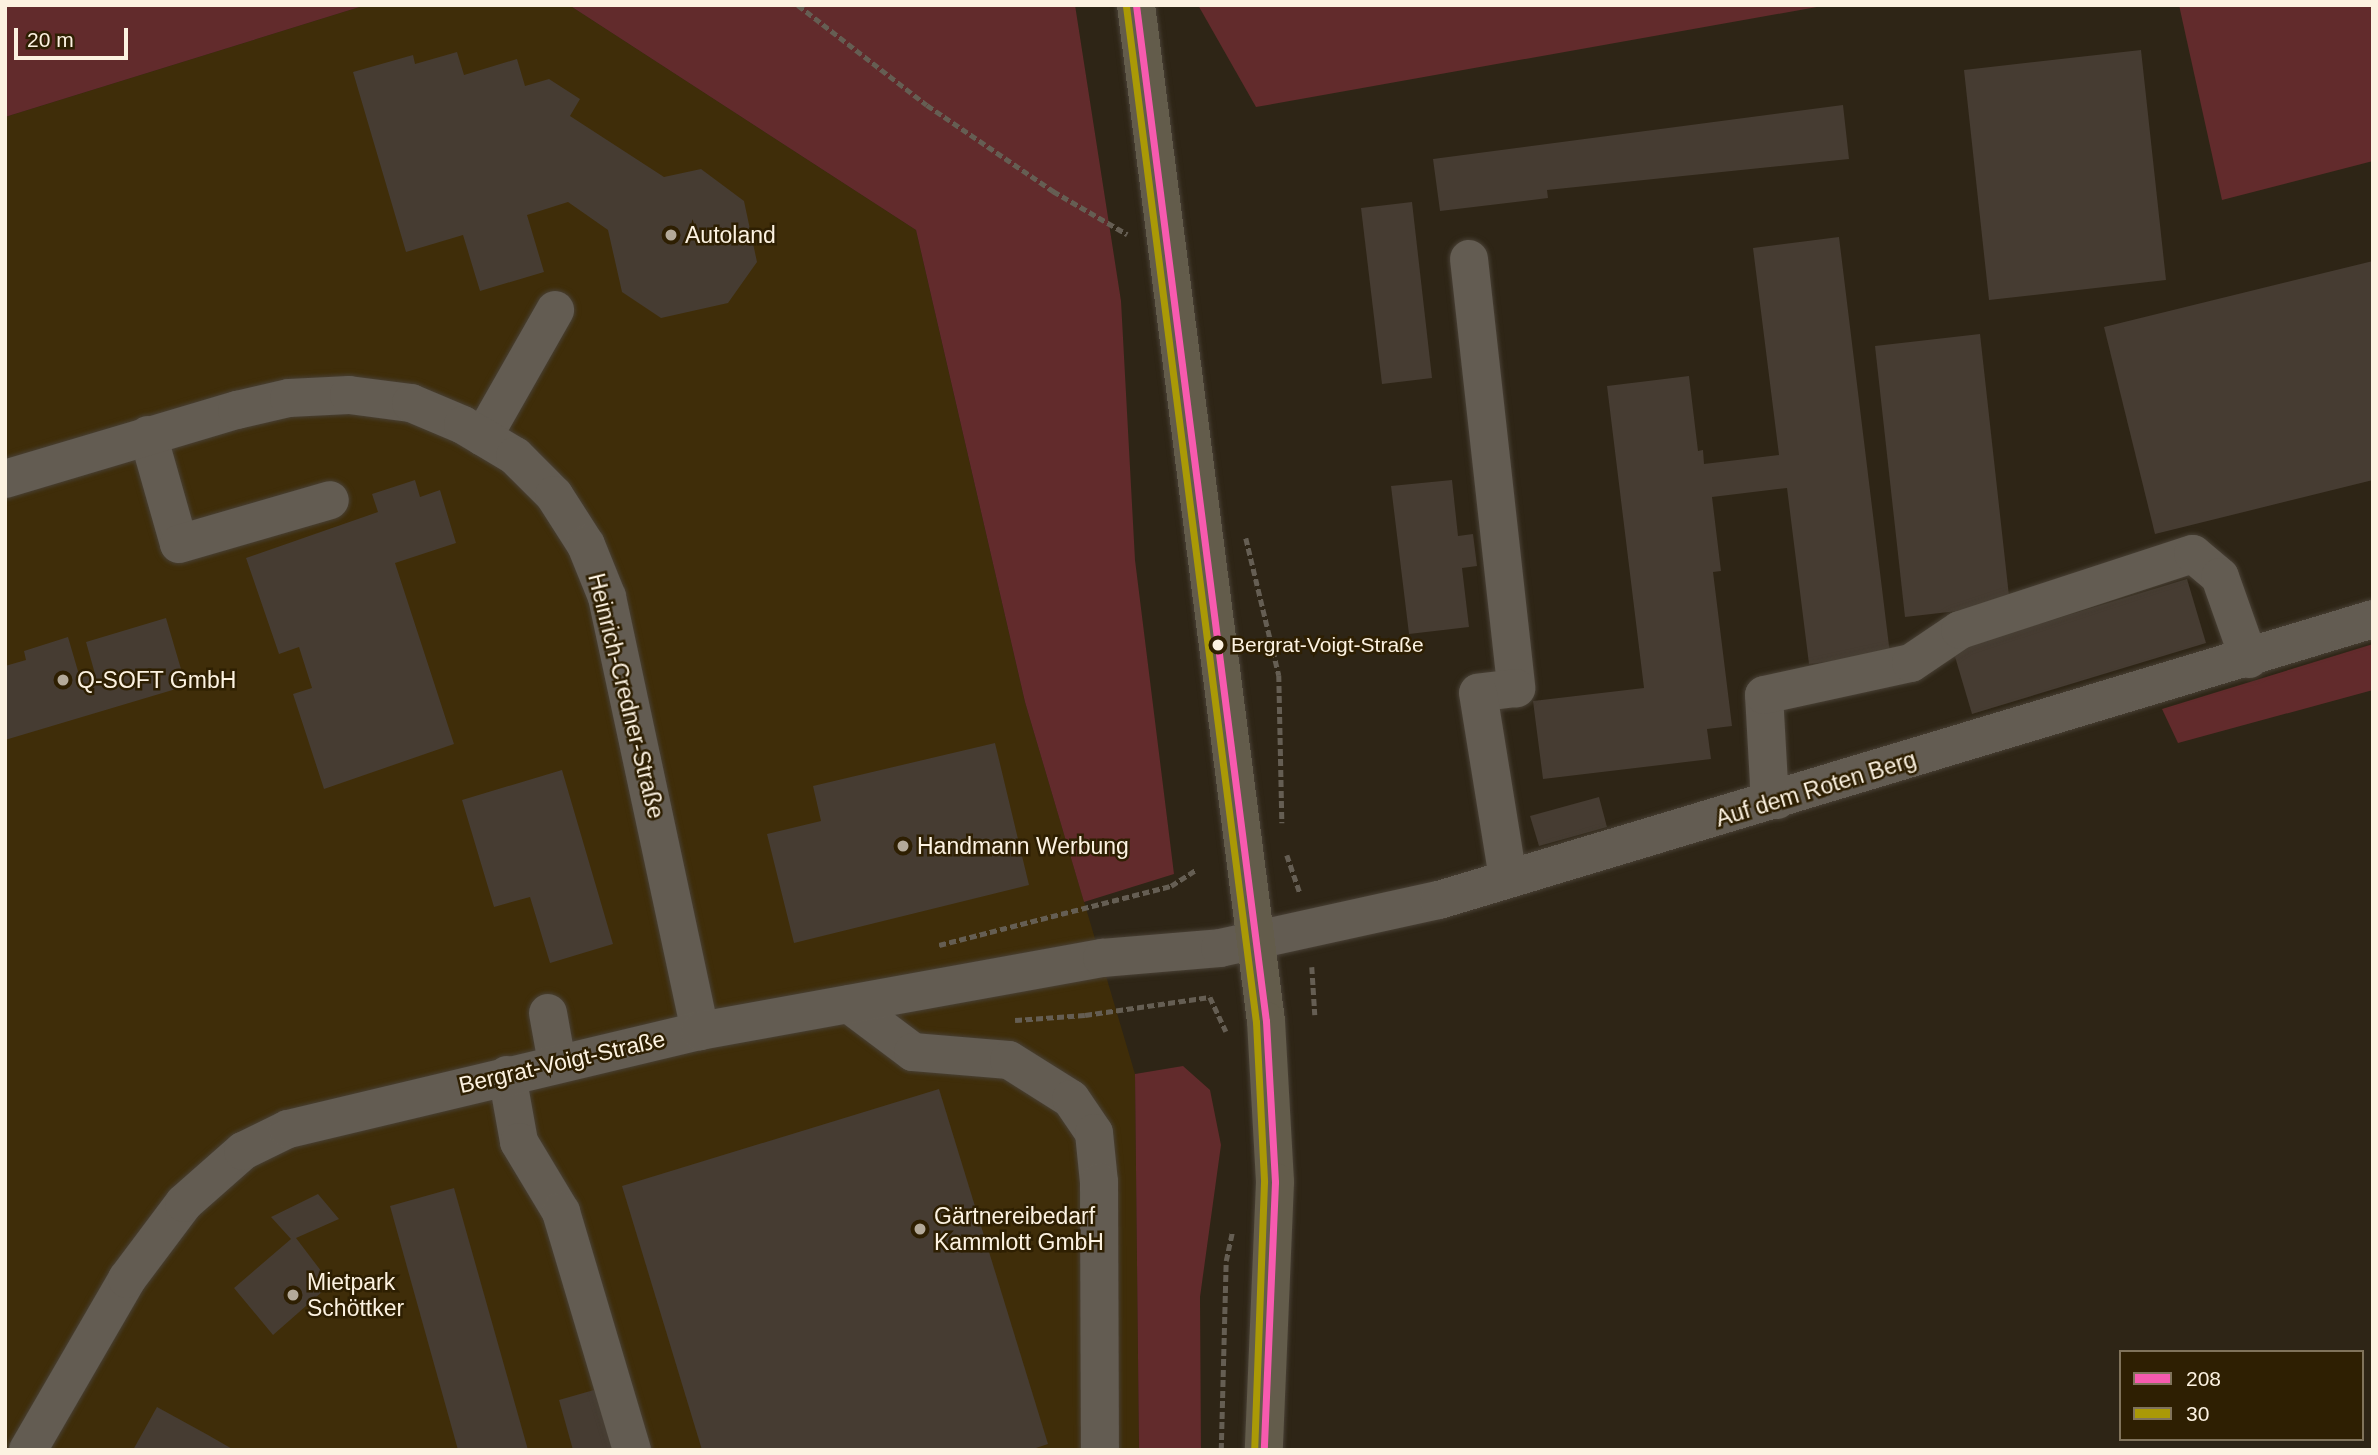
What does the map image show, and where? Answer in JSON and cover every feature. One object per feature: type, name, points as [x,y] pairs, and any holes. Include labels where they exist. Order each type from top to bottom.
[{"type":"main road","points":[[1136,5],[1266,1021],[1275,1182],[1264,1450]]},
{"type":"street","points":[[1469,259],[1516,688],[1478,693],[1508,879]]},
{"type":"street","points":[[483,437],[555,310]]},
{"type":"street","name":"Heinrich-Credner-Straße","points":[[5,479],[148,435],[289,398],[349,395],[411,403],[483,437],[515,456],[554,495],[586,545],[607,597],[700,1031]]},
{"type":"street","points":[[148,435],[179,544],[330,500]]},
{"type":"street","points":[[1777,800],[1769,784],[1764,695],[1911,663],[1960,630],[2193,554],[2221,577],[2249,659]]},
{"type":"street","name":"Auf dem Roten Berg","points":[[1255,940],[1508,879],[2249,659],[2373,619]]},
{"type":"street","name":"Bergrat-Voigt-Straße","points":[[29,1450],[145,1252],[184,1203],[243,1151],[328,1116],[700,1031],[1102,958],[1220,948],[1255,940]]},
{"type":"street","points":[[849,1004],[913,1052],[1009,1060],[1071,1099],[1094,1133],[1099,1182],[1099,1449]]},
{"type":"street","points":[[548,1013],[558,1063]]},
{"type":"street","points":[[507,1075],[519,1142],[561,1212],[632,1450]]},
{"type":"path","points":[[799,5],[927,105],[1053,191],[1127,234]]},
{"type":"path","points":[[1244,531],[1279,675],[1282,827]]},
{"type":"path","points":[[1286,848],[1309,928],[1315,1015]]},
{"type":"path","points":[[933,947],[1171,886],[1196,870]]},
{"type":"path","points":[[1210,997],[1224,1026]]},
{"type":"shaded area","points":[[5,5],[366,5],[5,117]]},
{"type":"shaded area","points":[[366,5],[569,5],[916,230],[1025,702],[1135,1074],[1139,1450],[5,1450],[5,117]]},
{"type":"shaded area","points":[[569,5],[1075,5],[1121,301],[1135,560],[1174,874],[1084,902],[1025,702],[916,230]]},
{"type":"shaded area","points":[[1198,5],[1828,5],[1256,107]]},
{"type":"shaded area","points":[[2179,5],[2373,5],[2373,161],[2222,200]]},
{"type":"shaded area","points":[[2373,644],[2373,690],[2178,743],[2162,709]]},
{"type":"shaded area","points":[[1183,1066],[1210,1090],[1221,1145],[1200,1297],[1201,1450],[1139,1450],[1135,1074]]},
{"type":"building","points":[[2141,50],[2166,280],[1989,300],[1964,70]]},
{"type":"building","points":[[457,52],[464,75],[517,59],[525,86],[549,79],[580,99],[570,116],[664,177],[701,169],[744,201],[757,262],[728,303],[661,318],[622,292],[608,230],[568,202],[527,215],[544,272],[480,291],[463,235],[406,252],[353,72],[413,55],[415,64]]},
{"type":"building","points":[[1843,105],[1849,159],[1547,190],[1548,198],[1440,211],[1433,159]]},
{"type":"building","points":[[1412,202],[1432,378],[1382,384],[1361,208]]},
{"type":"building","points":[[1839,237],[1890,654],[1809,664],[1787,488],[1712,497],[1721,571],[1713,572],[1732,726],[1707,729],[1711,759],[1543,779],[1533,701],[1644,688],[1607,386],[1689,376],[1698,451],[1703,450],[1704,464],[1779,455],[1753,248]]},
{"type":"building","points":[[2373,261],[2373,480],[2155,534],[2104,327]]},
{"type":"building","points":[[1980,334],[2010,605],[1905,617],[1875,346]]},
{"type":"building","points":[[415,480],[420,497],[440,490],[456,543],[395,563],[454,744],[324,789],[293,694],[312,688],[299,647],[279,654],[246,558],[378,512],[372,494]]},
{"type":"building","points":[[1452,480],[1458,536],[1473,534],[1477,566],[1462,568],[1469,627],[1409,634],[1391,486]]},
{"type":"building","points":[[2187,579],[2206,643],[1972,714],[1953,650]]},
{"type":"building","points":[[166,618],[186,686],[5,740],[5,666],[26,660],[24,651],[68,637],[80,678],[95,674],[86,642]]},
{"type":"building","points":[[995,743],[1029,885],[794,943],[767,834],[821,821],[813,786]]},
{"type":"building","points":[[562,770],[613,944],[550,963],[530,897],[494,907],[462,800]]},
{"type":"building","points":[[1599,797],[1607,827],[1539,846],[1530,816]]},
{"type":"building","points":[[939,1089],[1048,1444],[1030,1450],[702,1450],[622,1186]]},
{"type":"building","points":[[454,1188],[528,1450],[458,1450],[390,1206]]},
{"type":"building","points":[[318,1194],[339,1219],[296,1238],[331,1284],[273,1335],[234,1288],[291,1239],[271,1217]]},
{"type":"building","points":[[601,1388],[619,1450],[573,1450],[559,1400]]},
{"type":"building","points":[[157,1407],[208,1435],[234,1450],[133,1450]]},
{"type":"transit line","name":"208","points":[[1136,5],[1266,1021],[1275,1182],[1264,1450]]},
{"type":"transit line","name":"30","points":[[1126,6],[1256,1022],[1264,1182],[1254,1450]]},
{"type":"place","name":"Autoland","points":[[671,235]]},
{"type":"place","name":"Bergrat-Voigt-Straße","points":[[1218,645]]},
{"type":"place","name":"Q-SOFT GmbH","points":[[63,680]]},
{"type":"place","name":"Handmann Werbung","points":[[903,846]]},
{"type":"place","name":"Gärtnereibedarf Kammlott GmbH","points":[[920,1229]]},
{"type":"place","name":"Mietpark Schöttker","points":[[293,1295]]}]
